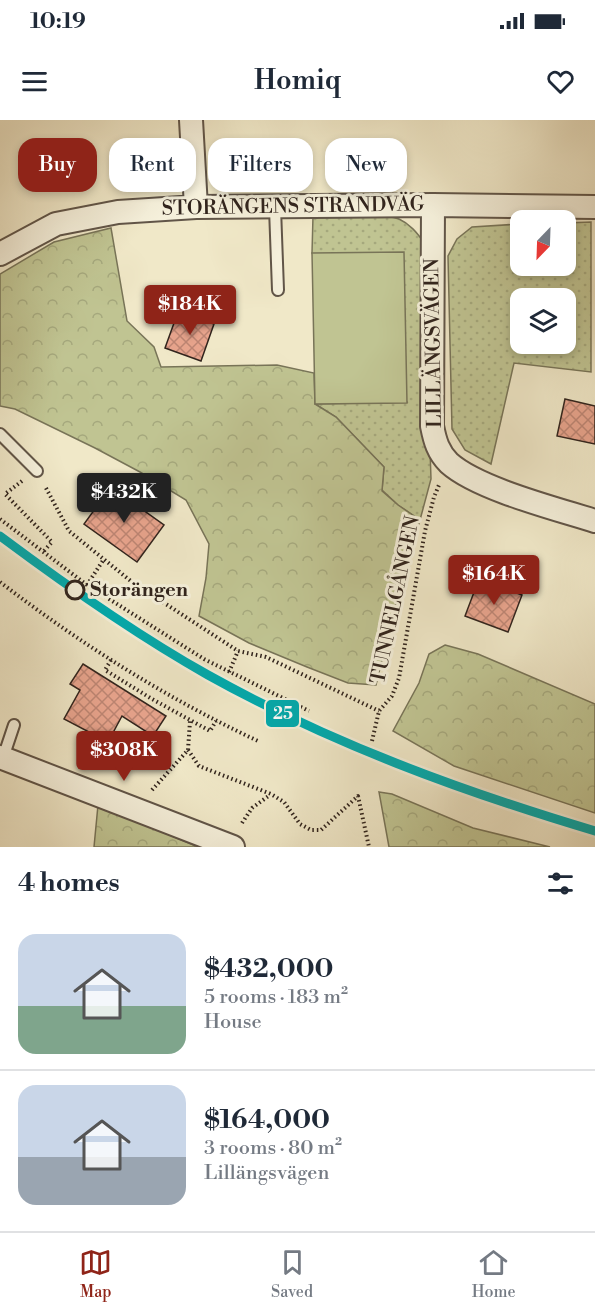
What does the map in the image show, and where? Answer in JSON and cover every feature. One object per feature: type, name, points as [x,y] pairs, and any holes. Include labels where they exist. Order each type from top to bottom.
[{"type":"street","points":[[191,120],[196,207]]},
{"type":"street","name":"STORÄNGENS STRANDVÄG","points":[[0,254],[56,224],[118,212],[196,207],[433,205],[595,207]]},
{"type":"street","name":"LILLÄNGSVÄGEN","points":[[433,205],[432,426],[436,446],[449,463],[469,477],[595,521]]},
{"type":"street","points":[[1,757],[229,846]]},
{"type":"lane","points":[[275,208],[278,290]]},
{"type":"lane","points":[[0,434],[37,471]]},
{"type":"lane","points":[[1,757],[14,725]]},
{"type":"path","name":"TUNNELGÅNGEN","points":[[372,741],[380,711],[392,696],[399,678],[425,531],[434,497],[449,463]]},
{"type":"path","points":[[44,552],[52,542],[5,494],[37,471],[69,531],[132,582],[238,651],[266,657],[380,711]]},
{"type":"path","points":[[0,519],[87,585],[204,659],[309,711]]},
{"type":"path","points":[[87,585],[104,559]]},
{"type":"path","points":[[1,584],[153,687],[258,741]]},
{"type":"path","points":[[229,672],[238,651]]},
{"type":"path","points":[[111,660],[105,670],[190,721],[210,731],[216,721]]},
{"type":"path","points":[[136,809],[188,750],[190,721]]},
{"type":"path","points":[[188,750],[199,766],[271,794],[284,802],[300,824],[311,830],[321,830],[358,796],[369,847]]},
{"type":"path","points":[[229,846],[252,808],[271,794]]},
{"type":"green space","points":[[313,216],[391,217],[407,223],[423,241],[431,479],[420,520],[398,505],[382,490],[384,467],[336,417],[315,404],[407,402],[312,253]]},
{"type":"green space","points":[[591,222],[591,372],[514,363],[491,464],[465,450],[452,429],[448,256],[457,239],[472,227],[510,225],[510,276],[576,276],[576,223]]},
{"type":"green space","points":[[111,228],[127,321],[154,347],[161,367],[277,365],[314,373],[315,404],[336,417],[384,467],[382,491],[420,520],[394,610],[376,685],[348,683],[249,643],[199,616],[209,544],[186,500],[95,448],[15,409],[0,406],[0,274],[54,242]]},
{"type":"green space","points":[[404,252],[407,403],[315,404],[312,253]]},
{"type":"green space","points":[[445,645],[478,654],[595,704],[595,813],[454,766],[393,731],[419,683],[429,654]]},
{"type":"green space","points":[[379,792],[392,794],[473,828],[550,847],[389,847]]},
{"type":"green space","points":[[98,805],[198,847],[94,847]]},
{"type":"building","points":[[178,312],[214,324],[201,361],[165,348]]},
{"type":"building","points":[[565,399],[595,406],[595,444],[557,436]]},
{"type":"building","points":[[111,487],[164,525],[137,562],[84,524]]},
{"type":"building","points":[[479,579],[522,595],[508,632],[465,616]]},
{"type":"building","points":[[83,664],[166,716],[153,736],[122,716],[108,742],[64,719],[80,690],[70,684]]},
{"type":"transit line","name":"25","points":[[0,536],[128,626],[254,700],[397,764],[545,816],[595,831]]},
{"type":"place","name":"Storängen","points":[[75,590]]}]
